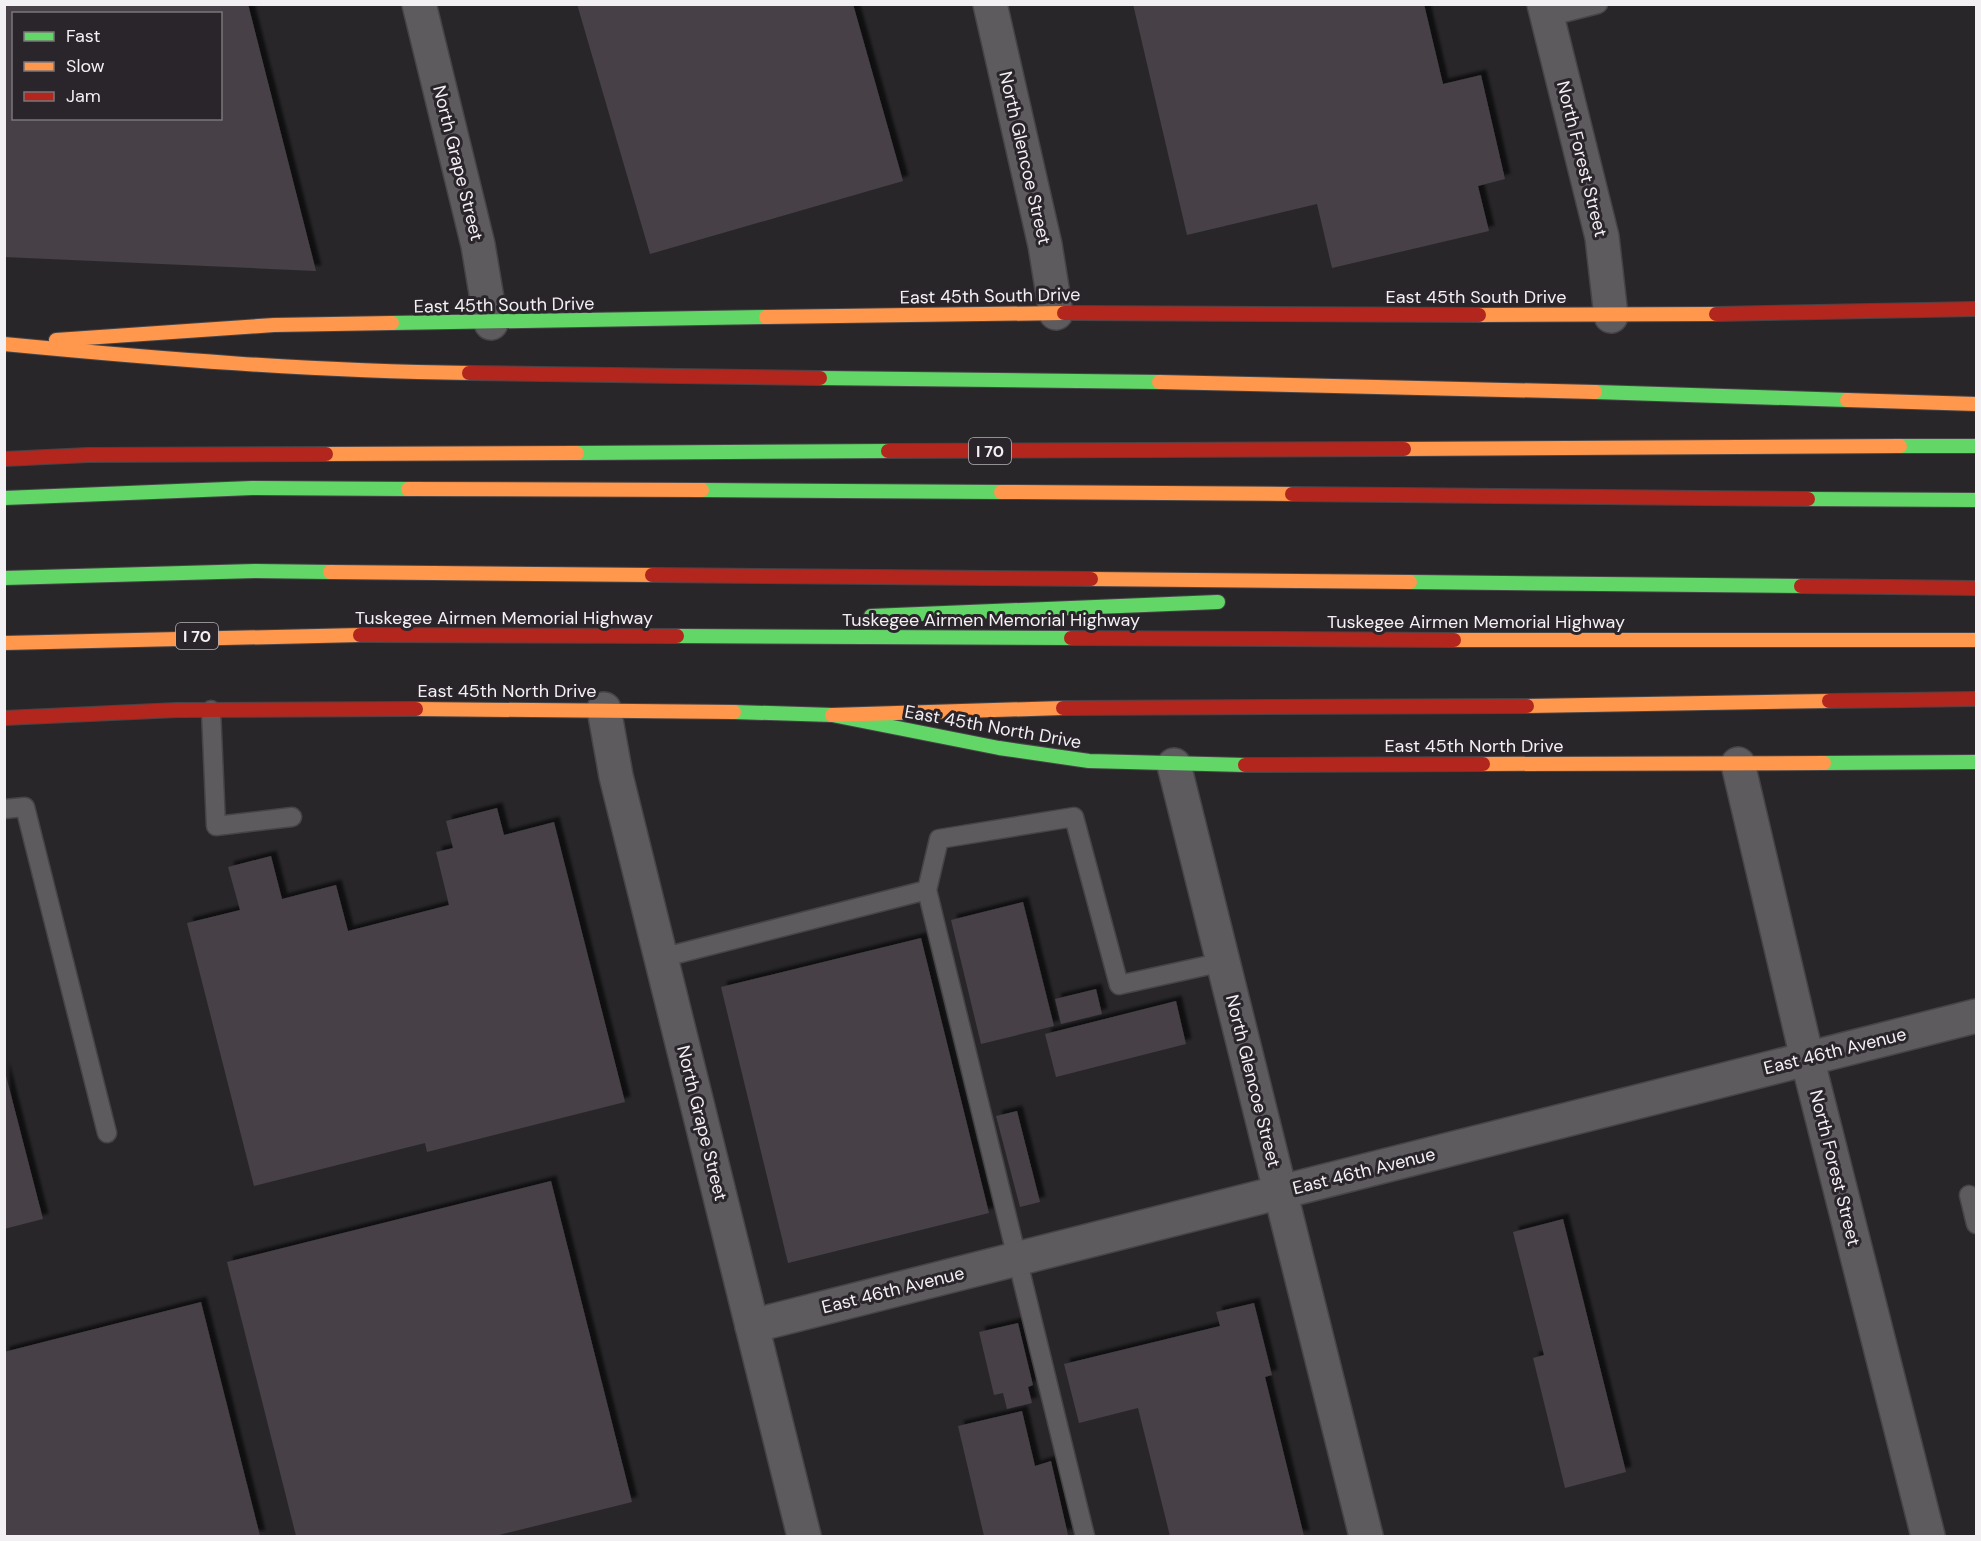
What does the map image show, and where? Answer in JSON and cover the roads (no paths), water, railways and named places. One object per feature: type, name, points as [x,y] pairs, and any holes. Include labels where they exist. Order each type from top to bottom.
[{"type":"main road","name":"East 45th South Drive","points":[[4,344],[274,325],[1056,313],[1611,316],[1977,309]]},
{"type":"main road","points":[[4,344],[196,363],[365,372],[1346,384],[1977,404]]},
{"type":"main road","name":"I 70","points":[[4,459],[100,455],[1977,446]]},
{"type":"main road","points":[[4,498],[252,488],[1977,500]]},
{"type":"main road","points":[[4,489],[150,491]]},
{"type":"main road","points":[[4,578],[255,571],[1977,588]]},
{"type":"main road","points":[[1378,596],[1640,585]]},
{"type":"main road","points":[[854,617],[1235,602]]},
{"type":"main road","points":[[389,635],[723,622]]},
{"type":"main road","name":"Tuskegee Airmen Memorial Highway","points":[[4,643],[177,636],[389,635],[1560,641],[1977,640]]},
{"type":"main road","points":[[832,715],[1119,706],[1385,708],[1977,699]]},
{"type":"main road","name":"East 45th North Drive","points":[[4,718],[211,710],[604,709],[832,715],[999,748],[1089,761],[1174,765],[1977,762]]},
{"type":"street","name":"North Grape Street","points":[[419,4],[478,245],[491,323]]},
{"type":"street","name":"North Glencoe Street","points":[[990,4],[1045,245],[1056,313]]},
{"type":"street","name":"North Forest Street","points":[[1546,11],[1602,237],[1611,316]]},
{"type":"street","name":"North Grape Street","points":[[604,709],[616,776],[804,1536]]},
{"type":"street","name":"North Forest Street","points":[[1738,764],[1807,1058],[1928,1536]]},
{"type":"street","name":"North Glencoe Street","points":[[1174,765],[1366,1536]]},
{"type":"street","name":"East 46th Avenue","points":[[752,1326],[1977,1016]]},
{"type":"lane","points":[[1546,11],[1598,4]]},
{"type":"lane","points":[[211,710],[216,826],[292,817]]},
{"type":"lane","points":[[4,809],[25,807],[107,1133]]},
{"type":"lane","points":[[1085,1536],[927,890],[939,839],[1074,817],[1119,985],[1223,962]]},
{"type":"lane","points":[[661,958],[927,890]]},
{"type":"lane","points":[[1969,1195],[1977,1224]]}]
